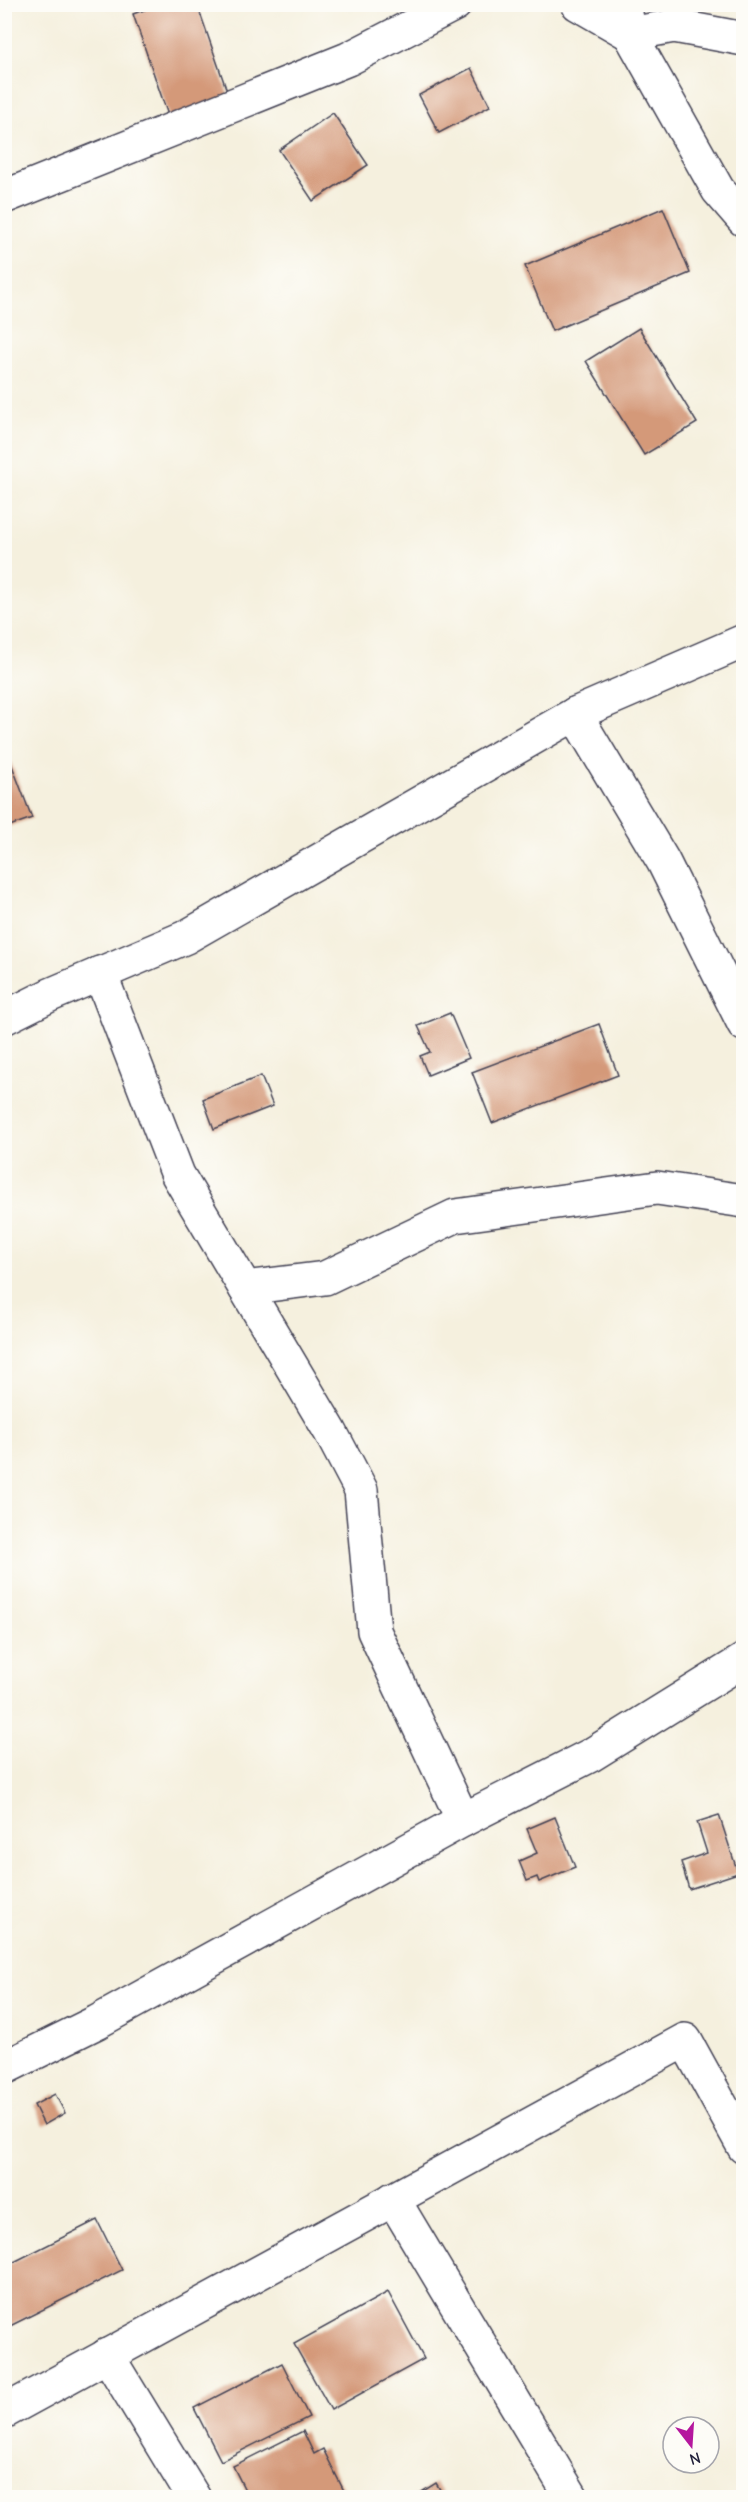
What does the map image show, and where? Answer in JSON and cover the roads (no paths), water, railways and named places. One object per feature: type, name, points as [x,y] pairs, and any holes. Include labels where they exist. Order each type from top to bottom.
[{"type":"street","points":[[4,197],[348,59],[455,4]]},
{"type":"street","points":[[578,4],[627,19],[744,39]]},
{"type":"street","points":[[627,19],[731,183],[744,220]]},
{"type":"street","points":[[4,1018],[50,995],[186,937],[575,714],[744,641]]},
{"type":"street","points":[[575,714],[663,861],[744,1024]]},
{"type":"street","points":[[100,973],[178,1175],[330,1431],[361,1490],[374,1631],[463,1820]]},
{"type":"street","points":[[245,1288],[325,1278],[454,1216],[657,1188],[744,1201]]},
{"type":"street","points":[[4,2068],[97,2022],[463,1820],[591,1755],[744,1660]]},
{"type":"street","points":[[4,2412],[685,2040],[744,2147]]},
{"type":"street","points":[[393,2199],[572,2498]]},
{"type":"street","points":[[107,2355],[194,2498]]}]
